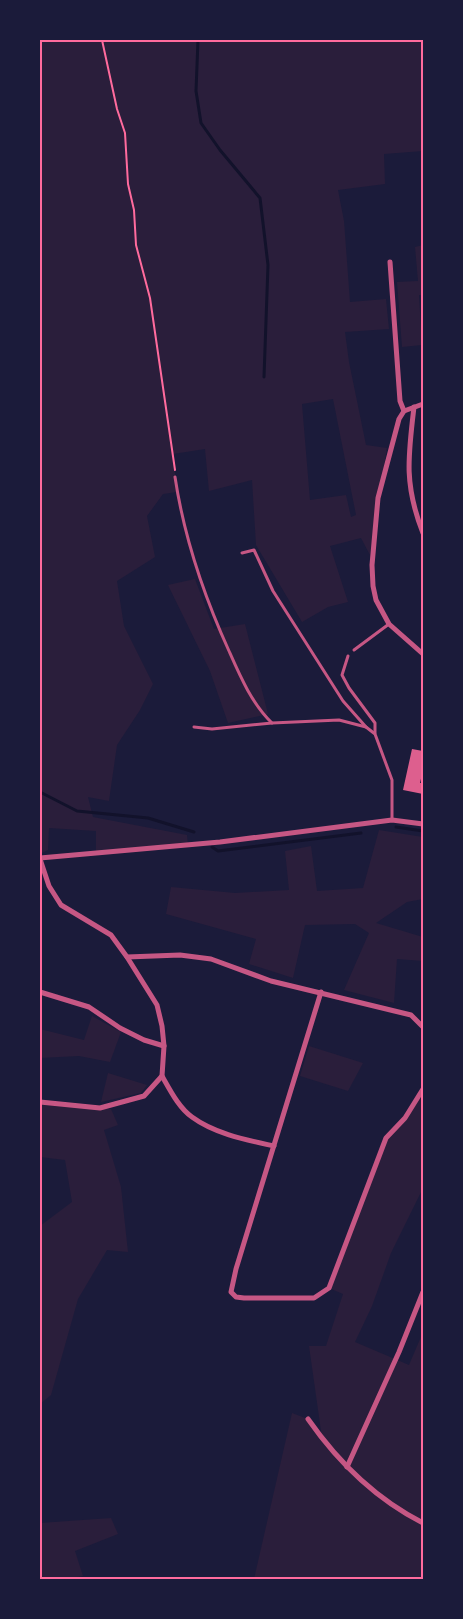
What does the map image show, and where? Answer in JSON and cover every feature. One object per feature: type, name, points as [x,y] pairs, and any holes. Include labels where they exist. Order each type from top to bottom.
[{"type":"street","points":[[390,262],[400,401],[404,411]]},
{"type":"street","points":[[423,404],[404,411],[399,418],[395,430],[378,498],[372,565],[376,600],[389,624],[423,654]]},
{"type":"street","points":[[414,408],[409,448],[409,483],[423,533]]},
{"type":"street","points":[[274,1146],[216,1130],[192,1117],[178,1102],[162,1076],[164,1046],[157,1005],[111,935],[61,905],[49,886],[40,859],[240,840],[392,820],[423,824]]},
{"type":"street","points":[[127,957],[180,955],[211,959],[271,981],[411,1015],[423,1027]]},
{"type":"street","points":[[40,992],[89,1007],[120,1028],[144,1040],[164,1046]]},
{"type":"street","points":[[321,992],[229,1294],[244,1298],[314,1298],[330,1288],[386,1138],[405,1118],[423,1088]]},
{"type":"street","points":[[40,1102],[100,1108],[144,1096],[162,1076]]},
{"type":"street","points":[[346,1467],[423,1292]]},
{"type":"street","points":[[308,1419],[322,1440],[346,1467],[371,1489],[423,1523]]},
{"type":"lane","points":[[175,477],[205,596],[238,671],[262,714],[272,723]]},
{"type":"lane","points":[[242,553],[254,550],[273,591],[343,701],[366,728]]},
{"type":"lane","points":[[354,650],[389,624]]},
{"type":"lane","points":[[348,656],[342,675],[349,688],[375,723],[376,734],[392,780],[392,820]]},
{"type":"lane","points":[[194,728],[212,729],[272,723],[339,720],[366,728],[376,734]]},
{"type":"path","points":[[102,40],[117,108],[125,133],[128,184],[134,210],[136,245],[150,298],[175,477]]},
{"type":"shaded area","points":[[40,40],[423,40],[423,151],[384,154],[385,184],[338,190],[344,221],[350,302],[386,299],[389,329],[345,332],[349,362],[366,445],[387,448],[370,555],[361,538],[330,546],[348,602],[328,607],[302,622],[256,545],[252,480],[209,491],[205,449],[173,454],[177,492],[163,494],[147,516],[155,557],[117,581],[124,626],[153,684],[140,710],[117,745],[109,801],[88,797],[93,817],[187,835],[188,845],[96,853],[96,831],[49,828],[48,850],[40,854]],"holes":[[[333,399],[356,515],[351,517],[346,495],[310,500],[302,404]]]},
{"type":"shaded area","points":[[423,245],[423,295],[419,295],[422,345],[402,347],[397,282],[418,281],[415,247]]},
{"type":"shaded area","points":[[195,579],[214,629],[245,624],[268,714],[228,723],[210,671],[168,585]]},
{"type":"shaded area","points":[[379,830],[423,837],[423,899],[407,902],[376,923],[423,937],[423,961],[397,959],[394,1003],[344,990],[369,933],[355,924],[305,925],[293,978],[249,964],[256,939],[166,914],[171,887],[235,893],[289,890],[285,851],[311,846],[317,891],[363,888]]},
{"type":"shaded area","points":[[92,1016],[121,1032],[110,1062],[79,1056],[40,1058],[40,1029],[84,1040]]},
{"type":"shaded area","points":[[309,1046],[363,1063],[348,1091],[300,1076]]},
{"type":"shaded area","points":[[108,1073],[147,1085],[141,1093],[101,1102]]},
{"type":"shaded area","points":[[423,1089],[423,1188],[391,1253],[372,1306],[355,1342],[409,1365],[423,1332],[423,1579],[254,1579],[292,1413],[308,1419],[322,1438],[309,1346],[326,1346],[343,1294],[329,1288],[386,1138],[405,1118]]},
{"type":"shaded area","points":[[40,1102],[111,1109],[118,1125],[104,1130],[121,1187],[128,1252],[107,1250],[78,1299],[51,1395],[40,1404],[40,1226],[72,1202],[65,1160],[40,1157]]},
{"type":"shaded area","points":[[111,1518],[118,1534],[75,1551],[83,1576],[67,1579],[40,1579],[40,1523]]},
{"type":"building","points":[[412,749],[423,751],[423,770],[420,783],[423,783],[423,794],[403,790]]},
{"type":"waterway","points":[[198,40],[196,91],[201,123],[220,150],[260,198],[268,265],[264,377]]},
{"type":"waterway","points":[[40,792],[77,811],[148,818],[194,832]]},
{"type":"waterway","points":[[396,827],[423,831]]},
{"type":"waterway","points":[[212,847],[218,851],[361,833]]}]
